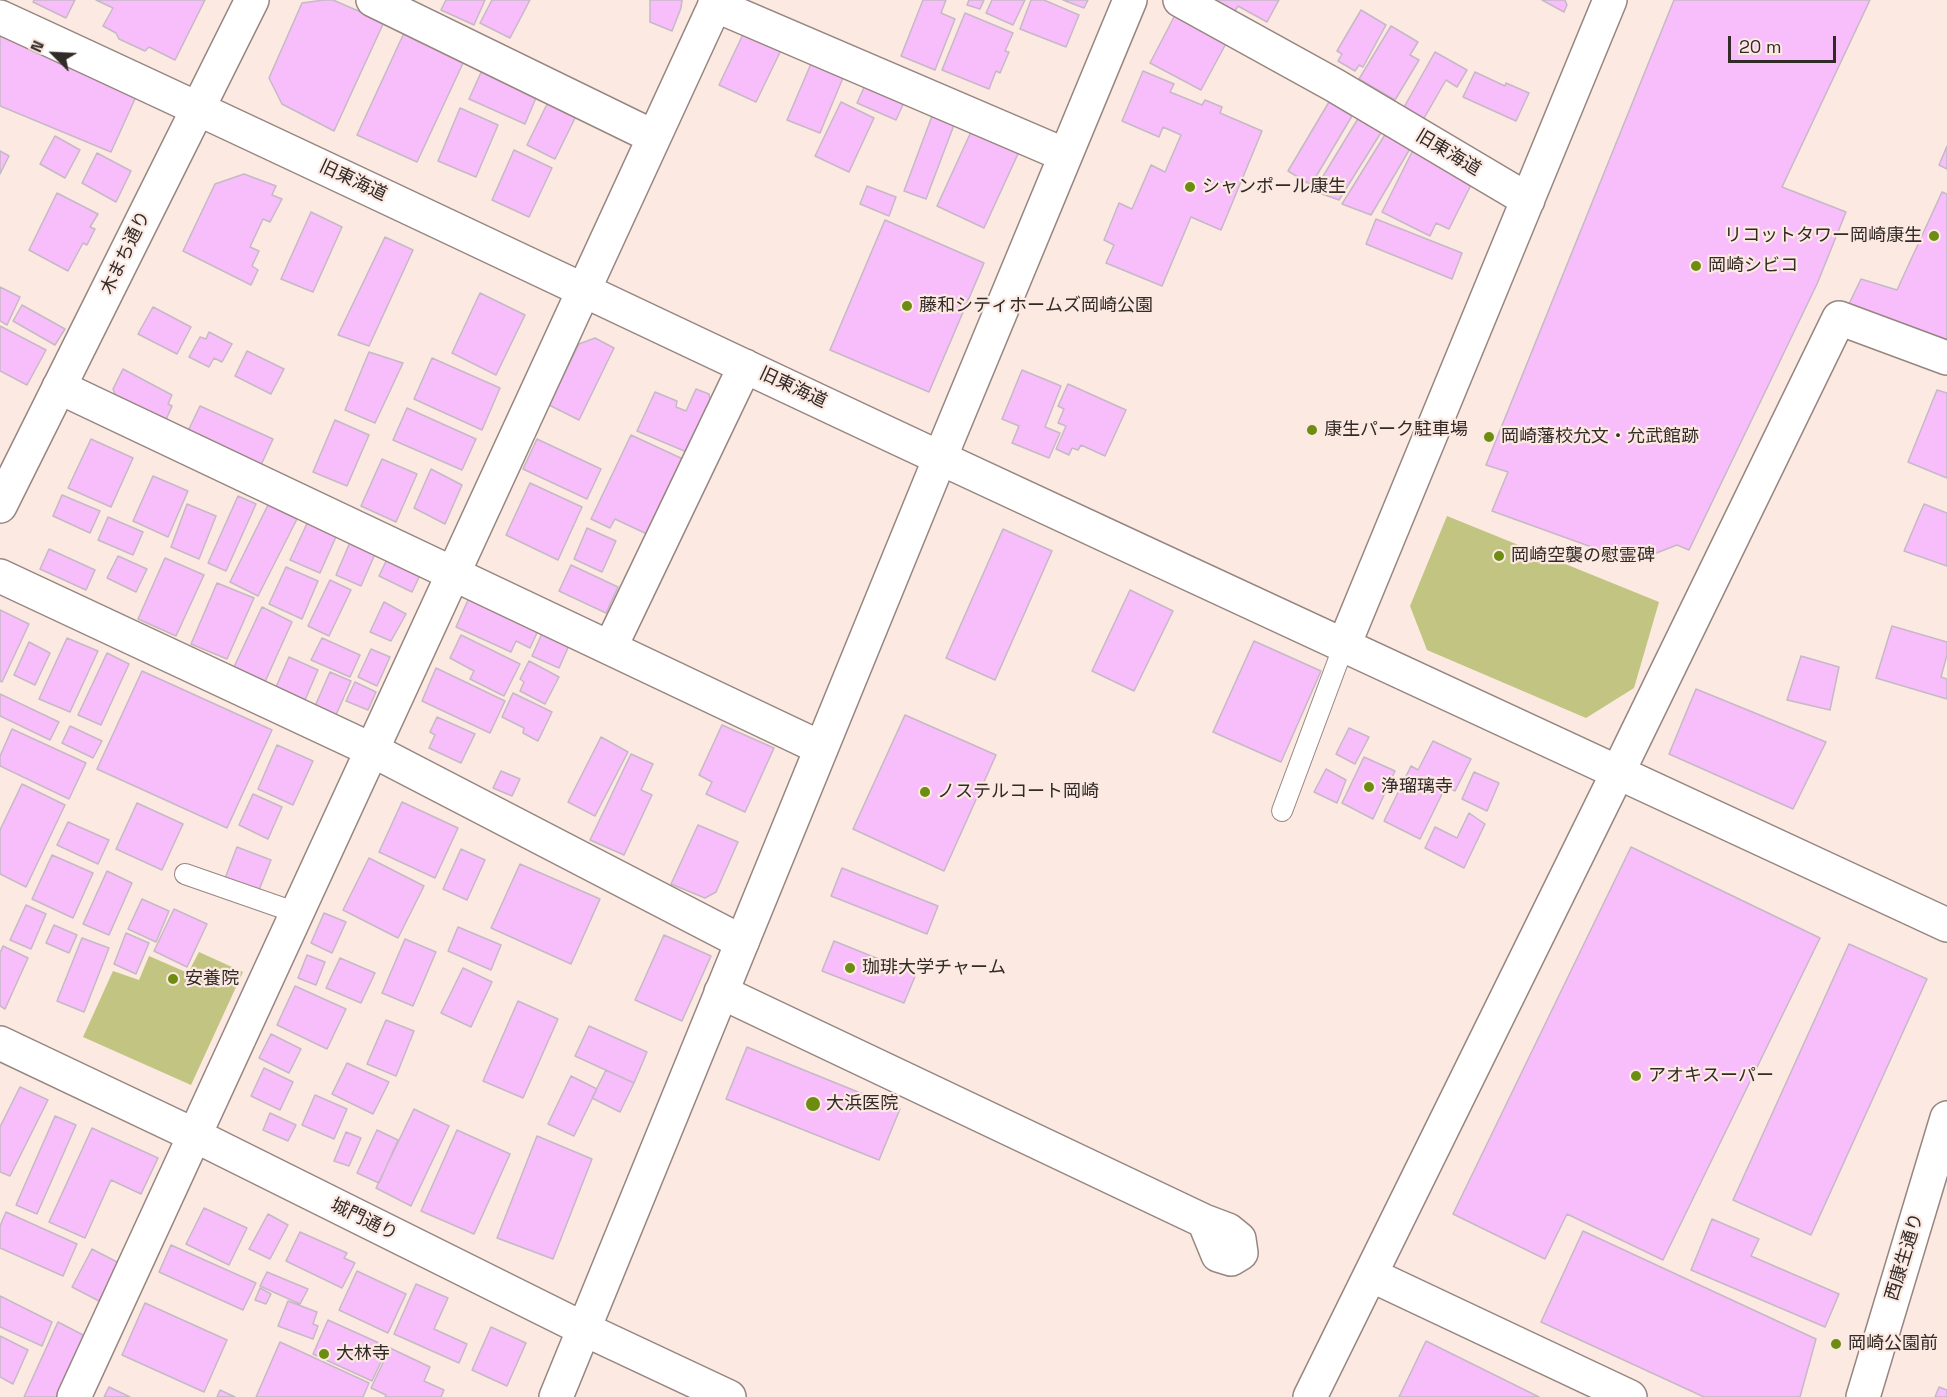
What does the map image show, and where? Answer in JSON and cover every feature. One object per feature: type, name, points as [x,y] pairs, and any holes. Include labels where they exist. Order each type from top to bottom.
[{"type":"street","name":"木まち通り","points":[[0,506],[252,0]]},
{"type":"street","points":[[374,0],[654,137]]},
{"type":"street","points":[[556,1397],[1130,0]]},
{"type":"street","name":"旧東海道","points":[[1180,0],[1334,85],[1527,200]]},
{"type":"street","points":[[1344,645],[1610,0]]},
{"type":"street","points":[[74,1397],[715,2],[1065,154]]},
{"type":"street","name":"旧東海道","points":[[0,17],[940,458],[1619,770],[1947,925]]},
{"type":"street","points":[[1310,1397],[1839,318],[1947,358]]},
{"type":"street","points":[[610,648],[745,366]]},
{"type":"street","points":[[59,387],[821,748]]},
{"type":"street","points":[[0,576],[372,750],[742,942]]},
{"type":"street","points":[[721,992],[1204,1221]]},
{"type":"street","name":"城門通り","points":[[0,1043],[194,1135],[584,1329],[729,1397]]},
{"type":"street","name":"西康生通り","points":[[1863,1397],[1947,1118]]},
{"type":"street","points":[[1371,1275],[1630,1397]]},
{"type":"lane","points":[[1282,811],[1344,645]]},
{"type":"lane","points":[[185,874],[297,913]]},
{"type":"green space","points":[[1447,516],[1659,602],[1634,688],[1586,718],[1427,650],[1410,606]]},
{"type":"green space","points":[[199,952],[243,972],[191,1085],[83,1037],[113,971],[139,980],[149,956],[188,973]]},
{"type":"building","points":[[34,0],[75,0],[66,18],[33,2]]},
{"type":"building","points":[[96,0],[205,0],[175,60],[149,47],[145,51],[119,39],[116,33],[103,26],[113,8]]},
{"type":"building","points":[[333,0],[384,22],[334,131],[282,104],[269,78],[302,3]]},
{"type":"building","points":[[446,0],[485,0],[474,25],[441,10]]},
{"type":"building","points":[[492,0],[530,0],[510,38],[480,23]]},
{"type":"building","points":[[650,0],[682,0],[672,31],[650,22]]},
{"type":"building","points":[[923,0],[946,0],[941,13],[955,19],[935,70],[901,56]]},
{"type":"building","points":[[969,0],[984,0],[980,9],[967,5]]},
{"type":"building","points":[[992,0],[1025,0],[1013,25],[986,13]]},
{"type":"building","points":[[1031,0],[1044,0],[1079,15],[1066,47],[1020,29]]},
{"type":"building","points":[[1063,0],[1088,0],[1084,8]]},
{"type":"building","points":[[1214,0],[1279,0],[1267,22],[1238,6],[1235,11]]},
{"type":"building","points":[[1542,0],[1565,0],[1567,5],[1564,12]]},
{"type":"building","name":"岡崎シビコ","points":[[1674,0],[1870,0],[1782,187],[1846,212],[1817,284],[1689,550],[1677,545],[1633,562],[1492,511],[1508,472],[1486,465]]},
{"type":"building","points":[[1361,10],[1386,25],[1363,67],[1359,65],[1355,71],[1338,61],[1342,54],[1337,51]]},
{"type":"building","points":[[965,13],[1013,33],[1005,51],[1009,52],[1000,73],[996,71],[989,89],[942,70]]},
{"type":"building","points":[[1181,13],[1229,38],[1201,90],[1150,63],[1174,17]]},
{"type":"building","points":[[1391,26],[1418,42],[1410,55],[1419,60],[1395,100],[1359,79]]},
{"type":"building","points":[[746,28],[783,46],[756,102],[719,85]]},
{"type":"building","points":[[0,32],[139,90],[111,152],[0,106]]},
{"type":"building","points":[[404,33],[464,61],[417,162],[357,135]]},
{"type":"building","points":[[1435,52],[1467,70],[1457,87],[1446,80],[1423,120],[1403,109]]},
{"type":"building","points":[[813,59],[845,73],[820,133],[787,120]]},
{"type":"building","points":[[483,68],[538,93],[525,124],[469,99]]},
{"type":"building","name":"シャンポール康生","points":[[1143,71],[1174,84],[1170,92],[1202,105],[1205,100],[1222,107],[1220,113],[1262,131],[1221,230],[1191,217],[1162,286],[1106,263],[1114,245],[1104,240],[1119,203],[1132,209],[1151,165],[1165,172],[1181,135],[1163,127],[1159,137],[1122,121]]},
{"type":"building","points":[[1475,72],[1505,86],[1506,83],[1529,93],[1516,121],[1463,97]]},
{"type":"building","points":[[867,81],[906,98],[896,120],[857,103]]},
{"type":"building","points":[[551,96],[579,110],[555,159],[527,145]]},
{"type":"building","points":[[841,102],[874,118],[849,172],[815,156]]},
{"type":"building","points":[[1329,102],[1352,116],[1311,185],[1288,171]]},
{"type":"building","points":[[460,108],[498,125],[476,177],[438,161]]},
{"type":"building","points":[[935,108],[957,117],[926,199],[904,191]]},
{"type":"building","points":[[1359,117],[1382,131],[1339,200],[1314,191]]},
{"type":"building","points":[[976,121],[1023,143],[984,228],[937,206]]},
{"type":"building","points":[[1386,133],[1411,147],[1371,215],[1342,204]]},
{"type":"building","points":[[55,136],[80,150],[65,178],[40,164]]},
{"type":"building","points":[[1947,146],[1947,169],[1939,165]]},
{"type":"building","points":[[514,150],[552,168],[529,217],[492,200]]},
{"type":"building","points":[[1413,150],[1460,173],[1458,178],[1471,185],[1449,229],[1436,223],[1430,236],[1382,212]]},
{"type":"building","points":[[0,151],[9,156],[0,174]]},
{"type":"building","points":[[97,153],[131,171],[116,202],[82,183]]},
{"type":"building","points":[[244,174],[276,186],[272,195],[282,199],[270,222],[263,219],[250,247],[259,251],[252,266],[258,270],[251,285],[183,251],[215,184]]},
{"type":"building","points":[[867,186],[896,197],[889,216],[860,204]]},
{"type":"building","name":"リコットタワー岡崎康生","points":[[1942,192],[1947,194],[1947,346],[1848,306],[1861,279],[1897,290]]},
{"type":"building","points":[[57,193],[98,214],[90,227],[95,229],[87,245],[83,243],[68,271],[29,250]]},
{"type":"building","points":[[311,212],[342,227],[313,292],[281,279]]},
{"type":"building","points":[[1376,219],[1462,253],[1452,279],[1366,244]]},
{"type":"building","name":"藤和シティホームズ岡崎公園","points":[[885,220],[984,263],[929,392],[830,350]]},
{"type":"building","points":[[385,237],[413,250],[369,346],[338,335]]},
{"type":"building","points":[[0,287],[20,297],[7,325],[0,321]]},
{"type":"building","points":[[480,293],[525,315],[496,375],[452,353]]},
{"type":"building","points":[[22,305],[65,329],[55,345],[13,321]]},
{"type":"building","points":[[153,307],[191,327],[177,354],[138,334]]},
{"type":"building","points":[[0,326],[46,350],[27,385],[0,371]]},
{"type":"building","points":[[209,332],[232,344],[222,362],[214,358],[209,367],[189,357],[200,337],[206,339]]},
{"type":"building","points":[[595,338],[614,348],[579,420],[549,405],[579,344]]},
{"type":"building","points":[[247,351],[284,369],[271,394],[235,376]]},
{"type":"building","points":[[369,352],[403,363],[375,423],[345,410]]},
{"type":"building","points":[[432,358],[500,388],[482,430],[414,399]]},
{"type":"building","points":[[123,369],[172,395],[168,404],[172,406],[165,422],[118,401],[113,389]]},
{"type":"building","points":[[1022,370],[1061,386],[1045,427],[1060,433],[1049,458],[1012,443],[1019,426],[1002,419]]},
{"type":"building","points":[[1068,384],[1126,410],[1105,456],[1081,445],[1078,450],[1072,448],[1069,455],[1056,449],[1066,426],[1058,423],[1064,409],[1058,406]]},
{"type":"building","points":[[696,389],[709,394],[711,404],[689,453],[637,431],[655,392],[677,401],[676,407],[686,411]]},
{"type":"building","points":[[1937,390],[1947,393],[1947,478],[1908,462]]},
{"type":"building","points":[[200,406],[273,439],[261,465],[188,431]]},
{"type":"building","points":[[407,408],[476,439],[462,470],[393,440]]},
{"type":"building","points":[[335,420],[369,435],[347,486],[313,472]]},
{"type":"building","points":[[631,435],[685,460],[649,535],[615,519],[610,528],[591,519]]},
{"type":"building","points":[[91,439],[133,458],[111,507],[68,488]]},
{"type":"building","points":[[537,439],[601,469],[587,499],[523,469]]},
{"type":"building","points":[[382,459],[417,474],[396,522],[361,506]]},
{"type":"building","points":[[431,469],[462,485],[445,524],[414,508]]},
{"type":"building","points":[[153,476],[188,491],[168,537],[133,521]]},
{"type":"building","points":[[530,483],[582,507],[558,560],[506,535]]},
{"type":"building","points":[[62,495],[100,511],[90,533],[53,516]]},
{"type":"building","points":[[238,496],[256,504],[226,571],[208,563]]},
{"type":"building","points":[[187,504],[216,516],[199,559],[171,547]]},
{"type":"building","points":[[1924,504],[1947,513],[1947,566],[1904,551]]},
{"type":"building","points":[[268,505],[297,519],[258,596],[230,582]]},
{"type":"building","points":[[108,517],[143,532],[133,555],[98,540]]},
{"type":"building","points":[[310,517],[339,530],[320,573],[290,560]]},
{"type":"building","points":[[587,528],[616,541],[602,572],[574,559]]},
{"type":"building","points":[[1003,529],[1052,551],[995,680],[946,658]]},
{"type":"building","points":[[354,533],[379,545],[361,586],[336,575]]},
{"type":"building","points":[[49,549],[95,570],[86,590],[40,569]]},
{"type":"building","points":[[389,555],[422,571],[412,592],[379,576]]},
{"type":"building","points":[[118,556],[147,569],[136,592],[107,578]]},
{"type":"building","points":[[165,558],[204,575],[176,636],[138,619]]},
{"type":"building","points":[[571,565],[618,587],[606,613],[559,591]]},
{"type":"building","points":[[286,567],[318,581],[302,619],[269,604]]},
{"type":"building","points":[[330,580],[351,590],[329,636],[308,626]]},
{"type":"building","points":[[217,583],[254,598],[227,659],[191,644]]},
{"type":"building","points":[[1130,590],[1173,611],[1134,691],[1092,671]]},
{"type":"building","points":[[472,591],[542,622],[530,648],[516,641],[511,652],[456,627]]},
{"type":"building","points":[[384,602],[406,614],[391,641],[370,632]]},
{"type":"building","points":[[262,607],[292,622],[264,684],[233,669]]},
{"type":"building","points":[[0,610],[29,624],[2,682],[0,681]]},
{"type":"building","points":[[1892,626],[1947,642],[1947,655],[1941,677],[1947,679],[1947,699],[1876,678]]},
{"type":"building","points":[[544,629],[571,641],[559,668],[532,656]]},
{"type":"building","points":[[461,635],[520,664],[504,696],[470,679],[474,671],[450,658]]},
{"type":"building","points":[[67,638],[98,651],[70,712],[39,699]]},
{"type":"building","points":[[322,638],[360,655],[350,677],[311,660]]},
{"type":"building","points":[[1254,641],[1321,671],[1281,762],[1213,732]]},
{"type":"building","points":[[29,642],[50,653],[35,685],[14,675]]},
{"type":"building","points":[[371,649],[390,657],[377,686],[358,677]]},
{"type":"building","points":[[107,653],[129,664],[101,725],[78,715]]},
{"type":"building","points":[[1801,656],[1839,667],[1830,710],[1787,700]]},
{"type":"building","points":[[289,657],[318,670],[305,700],[276,687]]},
{"type":"building","points":[[529,661],[559,677],[545,704],[520,691],[524,682],[520,679]]},
{"type":"building","points":[[436,668],[505,701],[490,733],[422,701]]},
{"type":"building","points":[[142,671],[272,730],[227,828],[97,769]]},
{"type":"building","points":[[330,672],[351,681],[336,715],[315,706]]},
{"type":"building","points":[[355,682],[376,692],[368,710],[346,701]]},
{"type":"building","points":[[1696,689],[1826,742],[1793,809],[1669,754]]},
{"type":"building","points":[[513,693],[552,712],[538,741],[523,733],[524,728],[502,717]]},
{"type":"building","points":[[0,694],[59,722],[50,740],[0,716]]},
{"type":"building","name":"ノステルコート岡崎","points":[[905,715],[996,755],[944,871],[853,829]]},
{"type":"building","points":[[437,717],[475,734],[461,763],[429,748],[435,735],[430,732]]},
{"type":"building","points":[[722,725],[774,748],[745,812],[706,794],[712,782],[699,775]]},
{"type":"building","points":[[70,726],[102,741],[93,758],[62,743]]},
{"type":"building","points":[[1349,728],[1369,737],[1355,764],[1336,754]]},
{"type":"building","points":[[12,729],[86,763],[69,799],[0,766],[0,756]]},
{"type":"building","points":[[601,737],[628,752],[595,816],[568,802]]},
{"type":"building","points":[[1433,741],[1471,759],[1455,791],[1446,786],[1420,839],[1384,821],[1411,766],[1418,770]]},
{"type":"building","points":[[277,745],[313,761],[293,805],[258,789]]},
{"type":"building","points":[[631,754],[653,764],[641,790],[652,795],[624,855],[590,840]]},
{"type":"building","name":"浄瑠璃寺","points":[[1364,757],[1395,771],[1373,819],[1342,803]]},
{"type":"building","points":[[1326,769],[1346,780],[1337,803],[1314,792]]},
{"type":"building","points":[[501,771],[520,779],[512,796],[493,788]]},
{"type":"building","points":[[1474,772],[1499,783],[1487,811],[1462,799]]},
{"type":"building","points":[[22,784],[65,805],[26,887],[0,874],[0,830]]},
{"type":"building","points":[[253,794],[282,807],[268,839],[239,825]]},
{"type":"building","points":[[402,802],[458,828],[435,878],[379,852]]},
{"type":"building","points":[[137,803],[183,824],[162,870],[116,849]]},
{"type":"building","points":[[1469,813],[1485,824],[1464,868],[1425,848],[1435,827],[1457,838]]},
{"type":"building","points":[[68,822],[109,840],[98,864],[57,845]]},
{"type":"building","points":[[698,825],[738,842],[716,892],[705,898],[671,884]]},
{"type":"building","points":[[237,847],[271,860],[257,895],[224,881]]},
{"type":"building","name":"アオキスーパー","points":[[1631,847],[1820,938],[1663,1260],[1567,1214],[1545,1259],[1453,1214]]},
{"type":"building","points":[[461,849],[485,860],[467,900],[443,889]]},
{"type":"building","points":[[52,855],[93,873],[73,918],[32,899]]},
{"type":"building","points":[[369,858],[424,886],[398,938],[343,910]]},
{"type":"building","points":[[520,864],[600,899],[571,964],[491,928]]},
{"type":"building","points":[[842,868],[938,906],[927,934],[831,896]]},
{"type":"building","points":[[107,871],[132,883],[109,935],[83,924]]},
{"type":"building","points":[[142,899],[169,911],[156,942],[128,929]]},
{"type":"building","points":[[26,905],[46,914],[31,949],[10,940]]},
{"type":"building","points":[[174,909],[207,924],[187,967],[154,951]]},
{"type":"building","points":[[324,913],[346,922],[332,953],[311,943]]},
{"type":"building","points":[[54,925],[77,935],[69,953],[46,943]]},
{"type":"building","points":[[458,927],[501,945],[491,970],[448,951]]},
{"type":"building","points":[[126,933],[149,943],[136,974],[114,964]]},
{"type":"building","points":[[664,935],[711,956],[682,1021],[635,1000]]},
{"type":"building","points":[[82,938],[109,948],[84,1012],[57,1001]]},
{"type":"building","points":[[405,939],[436,952],[413,1006],[382,993]]},
{"type":"building","points":[[834,941],[916,974],[904,1003],[822,971]]},
{"type":"building","points":[[1849,944],[1927,979],[1811,1235],[1733,1200]]},
{"type":"building","points":[[3,946],[28,958],[5,1009],[0,1006],[0,953]]},
{"type":"building","points":[[307,955],[325,962],[316,985],[298,978]]},
{"type":"building","points":[[340,958],[375,973],[361,1003],[326,988]]},
{"type":"building","points":[[463,968],[492,982],[471,1027],[441,1013]]},
{"type":"building","points":[[295,986],[346,1009],[327,1049],[277,1025]]},
{"type":"building","points":[[518,1001],[558,1019],[523,1098],[483,1081]]},
{"type":"building","points":[[386,1020],[414,1031],[396,1076],[367,1064]]},
{"type":"building","points":[[589,1026],[647,1052],[634,1083],[575,1056]]},
{"type":"building","points":[[271,1034],[301,1049],[289,1073],[259,1058]]},
{"type":"building","name":"大浜医院","points":[[747,1047],[900,1109],[879,1160],[726,1099]]},
{"type":"building","points":[[347,1063],[389,1082],[373,1114],[332,1094]]},
{"type":"building","points":[[264,1068],[293,1082],[280,1110],[251,1096]]},
{"type":"building","points":[[606,1070],[634,1083],[620,1112],[592,1098]]},
{"type":"building","points":[[571,1076],[597,1089],[574,1136],[548,1124]]},
{"type":"building","points":[[20,1087],[48,1100],[10,1176],[0,1172],[0,1127]]},
{"type":"building","points":[[315,1095],[347,1109],[334,1139],[302,1125]]},
{"type":"building","points":[[414,1109],[449,1126],[411,1206],[376,1188]]},
{"type":"building","points":[[270,1113],[296,1125],[288,1141],[263,1130]]},
{"type":"building","points":[[55,1116],[76,1125],[37,1214],[16,1205]]},
{"type":"building","points":[[92,1128],[158,1158],[141,1194],[111,1180],[85,1238],[49,1222]]},
{"type":"building","points":[[377,1130],[398,1140],[379,1183],[357,1173]]},
{"type":"building","points":[[457,1130],[510,1154],[474,1234],[421,1211]]},
{"type":"building","points":[[346,1132],[361,1138],[349,1166],[334,1161]]},
{"type":"building","points":[[537,1136],[592,1159],[553,1259],[497,1238]]},
{"type":"building","points":[[204,1208],[247,1228],[229,1265],[186,1244]]},
{"type":"building","points":[[6,1212],[77,1244],[63,1276],[0,1248],[0,1226]]},
{"type":"building","points":[[268,1214],[288,1225],[270,1259],[249,1249]]},
{"type":"building","points":[[1712,1219],[1759,1239],[1751,1256],[1839,1294],[1825,1327],[1691,1270]]},
{"type":"building","points":[[1583,1231],[1816,1339],[1800,1397],[1704,1397],[1541,1322]]},
{"type":"building","points":[[300,1232],[347,1253],[344,1258],[355,1263],[342,1288],[286,1261]]},
{"type":"building","points":[[171,1245],[256,1283],[243,1310],[159,1272]]},
{"type":"building","points":[[92,1249],[119,1263],[99,1301],[72,1287]]},
{"type":"building","points":[[357,1271],[406,1294],[388,1333],[339,1310]]},
{"type":"building","points":[[267,1272],[308,1289],[300,1304],[260,1286]]},
{"type":"building","points":[[416,1284],[448,1298],[434,1329],[467,1344],[459,1363],[394,1334]]},
{"type":"building","points":[[260,1288],[271,1294],[266,1304],[255,1300]]},
{"type":"building","points":[[0,1296],[52,1322],[42,1346],[0,1327]]},
{"type":"building","points":[[288,1301],[317,1312],[313,1324],[318,1326],[313,1339],[278,1326]]},
{"type":"building","points":[[145,1303],[227,1340],[204,1392],[122,1355]]},
{"type":"building","points":[[328,1320],[388,1347],[372,1381],[313,1354]]},
{"type":"building","points":[[58,1322],[87,1337],[59,1397],[24,1397]]},
{"type":"building","points":[[491,1327],[526,1343],[507,1386],[472,1370]]},
{"type":"building","points":[[0,1336],[28,1350],[13,1384],[0,1377]]},
{"type":"building","points":[[1426,1341],[1539,1397],[1399,1397]]},
{"type":"building","points":[[280,1342],[369,1383],[363,1397],[256,1397]]},
{"type":"building","points":[[390,1348],[430,1367],[424,1381],[444,1390],[441,1397],[385,1397],[386,1395],[371,1388]]},
{"type":"building","points":[[109,1387],[130,1397],[104,1397]]},
{"type":"building","points":[[1939,1387],[1947,1390],[1947,1397],[1935,1397]]},
{"type":"building","points":[[220,1390],[235,1397],[217,1397]]},
{"type":"place","name":"シャンポール康生","points":[[1190,187]]},
{"type":"place","name":"リコットタワー岡崎康生","points":[[1934,236]]},
{"type":"place","name":"岡崎シビコ","points":[[1696,266]]},
{"type":"place","name":"藤和シティホームズ岡崎公園","points":[[907,306]]},
{"type":"place","name":"康生パーク駐車場","points":[[1312,430]]},
{"type":"place","name":"岡崎藩校允文・允武館跡","points":[[1489,437]]},
{"type":"place","name":"岡崎空襲の慰霊碑","points":[[1499,556]]},
{"type":"place","name":"浄瑠璃寺","points":[[1369,787]]},
{"type":"place","name":"ノステルコート岡崎","points":[[925,792]]},
{"type":"place","name":"珈琲大学チャーム","points":[[850,968]]},
{"type":"place","name":"安養院","points":[[173,979]]},
{"type":"place","name":"アオキスーパー","points":[[1636,1076]]},
{"type":"place","name":"大浜医院","points":[[813,1104]]},
{"type":"place","name":"岡崎公園前","points":[[1836,1344]]},
{"type":"place","name":"大林寺","points":[[324,1354]]}]
